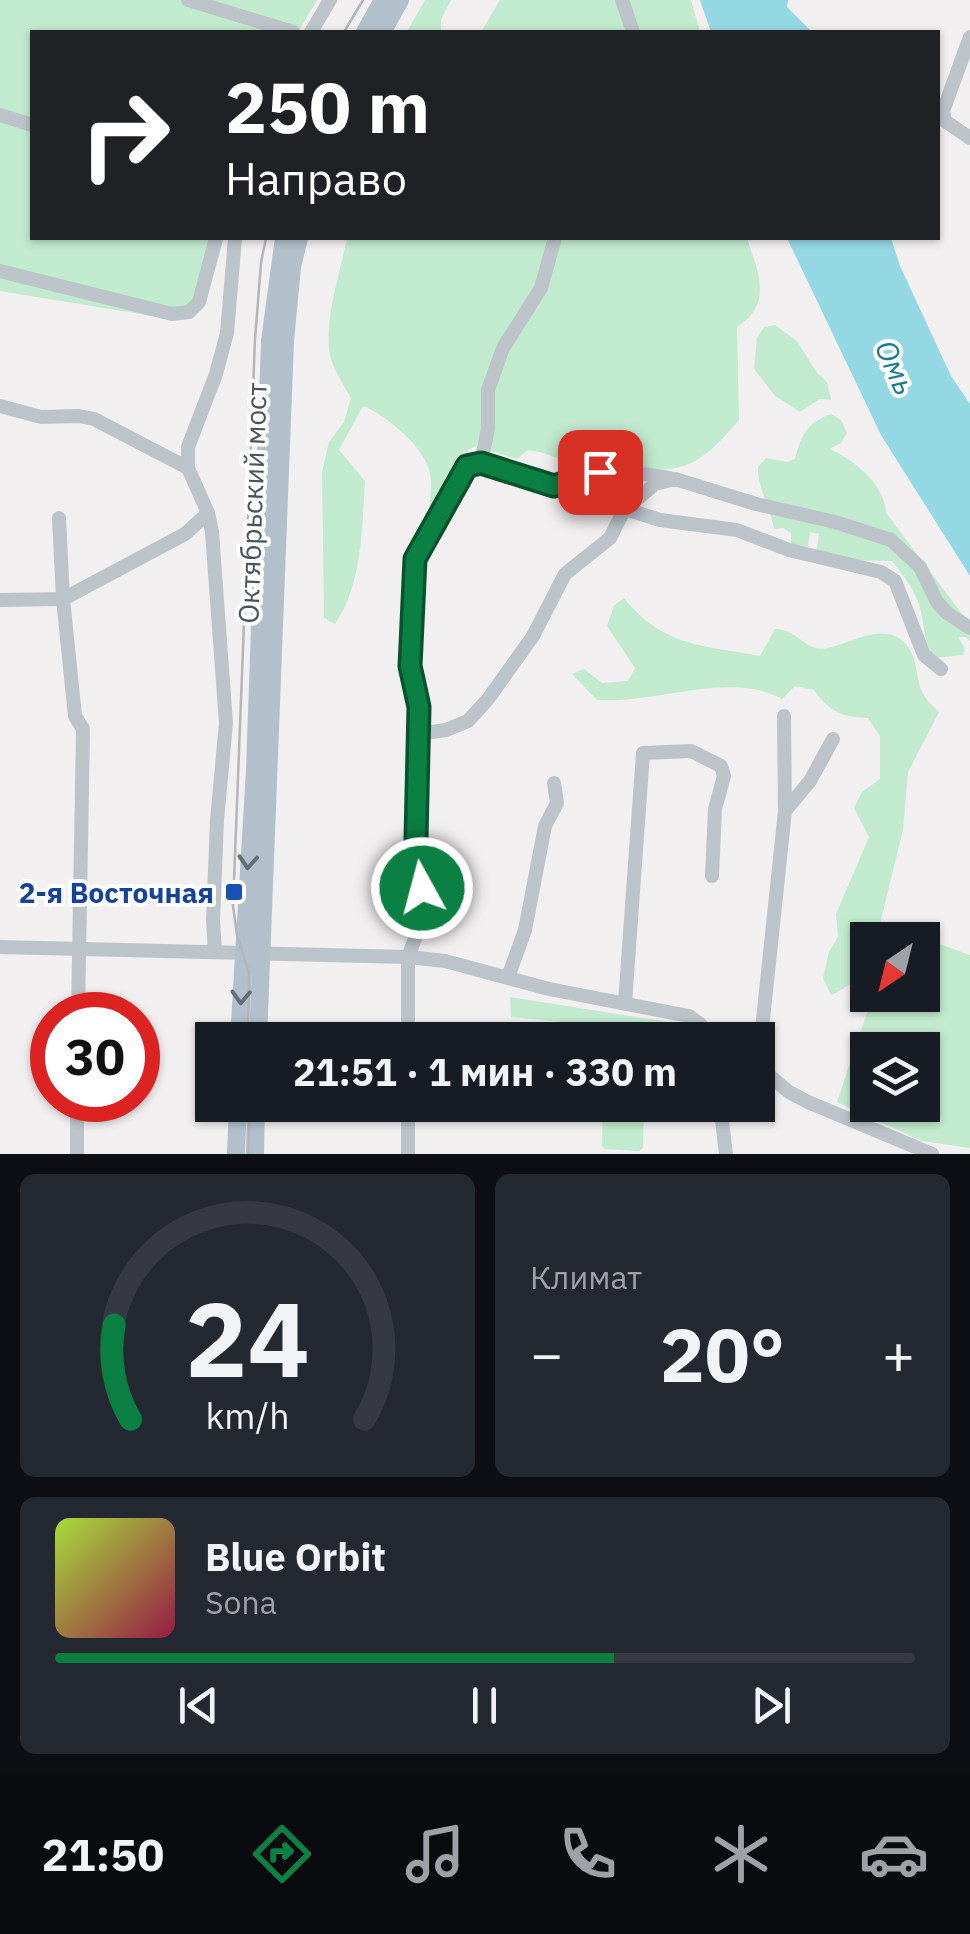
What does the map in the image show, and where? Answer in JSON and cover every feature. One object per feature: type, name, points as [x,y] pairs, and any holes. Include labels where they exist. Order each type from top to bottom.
[{"type":"main road","points":[[366,30],[383,0]]},
{"type":"main road","points":[[383,30],[400,0]]},
{"type":"main road","name":"Октябрьский мост","points":[[263,771],[270,341],[284,240]]},
{"type":"main road","name":"Октябрьский мост","points":[[263,771],[285,341],[292,267],[299,240]]},
{"type":"main road","points":[[242,1022],[252,953],[263,771]]},
{"type":"main road","points":[[252,953],[257,1022]]},
{"type":"main road","points":[[236,1154],[237,1122]]},
{"type":"main road","points":[[255,1154],[256,1122]]},
{"type":"street","points":[[188,0],[286,30]]},
{"type":"street","points":[[312,30],[330,0]]},
{"type":"street","points":[[622,0],[632,30]]},
{"type":"street","points":[[970,37],[944,111],[945,121],[970,138]]},
{"type":"street","points":[[0,115],[30,124]]},
{"type":"street","points":[[0,271],[172,314],[189,312],[199,302],[215,240]]},
{"type":"street","points":[[215,952],[214,903],[226,723],[208,514],[188,468],[188,448],[216,374],[226,334],[235,240]]},
{"type":"street","points":[[408,1022],[408,957],[418,928],[422,888],[416,838],[419,707],[410,666],[415,559],[474,465],[488,429],[488,390],[503,348],[542,288],[554,240]]},
{"type":"street","points":[[0,406],[41,418],[94,419],[188,468]]},
{"type":"street","points":[[474,465],[660,520],[737,530],[789,550],[881,572],[895,580],[924,655],[941,669]]},
{"type":"street","points":[[554,486],[600,472],[642,472],[892,540],[920,567],[947,614],[970,628]]},
{"type":"street","points":[[418,734],[446,730],[468,721],[533,636],[565,574],[610,538],[624,510],[655,484],[676,479]]},
{"type":"street","points":[[0,600],[63,599],[185,534],[208,514]]},
{"type":"street","points":[[59,518],[75,716],[82,728],[78,992]]},
{"type":"street","points":[[763,1022],[785,811],[784,716]]},
{"type":"street","points":[[785,811],[810,782],[833,739]]},
{"type":"street","points":[[625,1003],[643,752],[692,751],[721,766],[724,776],[715,809],[712,876]]},
{"type":"street","points":[[508,977],[525,930],[542,836],[557,803],[554,783]]},
{"type":"street","points":[[0,946],[445,961],[548,989],[689,1016],[694,1022]]},
{"type":"street","points":[[775,1079],[808,1102],[932,1154]]},
{"type":"street","points":[[77,1122],[77,1154]]},
{"type":"street","points":[[408,1122],[408,1154]]},
{"type":"street","points":[[722,1122],[726,1154]]},
{"type":"green space","points":[[0,0],[317,0],[299,30],[30,30],[30,240],[223,240],[209,291],[177,320],[0,291]]},
{"type":"green space","points":[[425,0],[451,0],[441,19],[441,30],[408,30]]},
{"type":"green space","points":[[500,0],[691,0],[699,30],[482,30]]},
{"type":"green space","points":[[347,240],[748,240],[760,287],[756,308],[737,327],[739,420],[700,458],[684,466],[659,470],[598,468],[541,452],[528,450],[517,459],[476,446],[461,454],[430,507],[430,474],[421,454],[393,424],[363,406],[339,450],[365,481],[356,574],[335,624],[324,618],[322,472],[329,442],[344,422],[351,398],[330,355],[331,313]]},
{"type":"green space","points":[[775,325],[797,341],[827,382],[831,400],[820,399],[800,412],[775,396],[754,369],[757,338],[764,327]]},
{"type":"green space","points":[[831,414],[841,420],[847,433],[841,443],[829,449],[858,466],[874,483],[886,513],[968,622],[970,641],[958,637],[965,649],[963,655],[934,658],[916,597],[892,561],[851,560],[816,552],[819,534],[810,532],[808,547],[791,544],[791,533],[783,528],[774,529],[758,467],[766,458],[787,462],[795,459],[806,431]]},
{"type":"green space","points":[[624,598],[669,635],[760,656],[775,629],[816,648],[889,634],[910,650],[923,694],[939,712],[908,772],[903,830],[880,922],[850,922],[850,983],[840,991],[831,995],[823,978],[829,952],[838,937],[836,914],[869,837],[854,808],[862,792],[880,779],[880,736],[868,718],[837,712],[814,690],[795,686],[782,699],[740,687],[597,700],[572,674],[584,669],[602,683],[628,681],[635,668],[607,626],[614,606]]},
{"type":"green space","points":[[940,944],[970,955],[970,1148],[922,1141],[881,1122],[940,1122],[940,1032],[861,1032],[867,1012],[940,1012]]},
{"type":"green space","points":[[510,997],[668,1022],[562,1022],[511,1017]]},
{"type":"green space","points":[[850,1063],[850,1108],[837,1102]]},
{"type":"green space","points":[[603,1122],[644,1122],[643,1148],[639,1151],[602,1146]]},
{"type":"water","points":[[700,0],[788,0],[787,7],[810,30],[710,30]]},
{"type":"water","name":"Омь","points":[[788,240],[892,240],[951,376],[970,404],[970,576],[881,435]]},
{"type":"tram line","points":[[345,30],[363,0]]},
{"type":"tram line","points":[[248,1022],[249,973],[233,906],[255,339],[266,240]]},
{"type":"tram line","points":[[248,1154],[249,1122]]},
{"type":"place","name":"2-я Восточная","points":[[234,892]]},
{"type":"route","points":[[422,888],[416,838],[419,707],[410,666],[415,559],[467,466],[481,463],[554,486],[600,472]]}]
